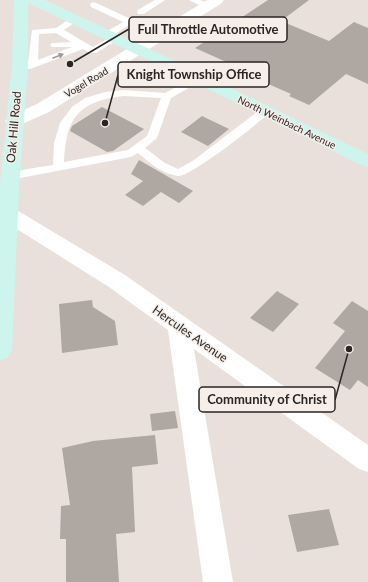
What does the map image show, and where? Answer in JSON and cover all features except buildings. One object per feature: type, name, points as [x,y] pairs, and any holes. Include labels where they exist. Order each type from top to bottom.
[{"type":"main road","name":"Oak Hill Road","points":[[0,350],[10,178],[6,146],[14,121],[26,67],[28,32],[21,0]]},
{"type":"main road","name":"North Weinbach Avenue","points":[[33,0],[139,49],[368,161]]},
{"type":"street","name":"Vogel Road","points":[[14,121],[43,108],[213,3]]},
{"type":"street","name":"Hercules Avenue","points":[[8,214],[117,281],[368,460]]},
{"type":"street","points":[[179,326],[218,582]]},
{"type":"lane","points":[[141,12],[161,0]]},
{"type":"lane","points":[[193,0],[213,3]]},
{"type":"lane","points":[[58,30],[93,51],[130,22],[94,6]]},
{"type":"lane","points":[[26,67],[35,46],[28,32],[58,30],[74,19]]},
{"type":"lane","points":[[55,45],[81,45]]},
{"type":"lane","points":[[26,67],[81,45]]},
{"type":"lane","points":[[10,178],[18,175],[131,153],[152,138],[168,96],[198,78]]},
{"type":"lane","points":[[58,168],[57,152],[62,129],[74,111],[89,100],[107,93],[138,92],[168,96]]},
{"type":"lane","points":[[138,148],[161,166],[179,173],[198,163],[265,111]]},
{"type":"place","name":"Full Throttle Automotive","points":[[70,64]]},
{"type":"place","name":"Knight Township Office","points":[[105,123]]},
{"type":"place","name":"Community of Christ","points":[[349,349]]}]
